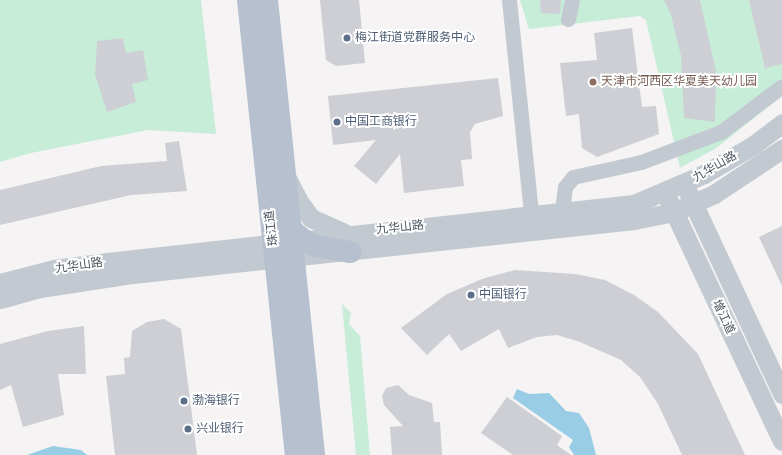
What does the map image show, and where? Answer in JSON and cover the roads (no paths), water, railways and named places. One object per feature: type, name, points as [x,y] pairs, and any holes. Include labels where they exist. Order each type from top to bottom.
[{"type":"main road","name":"珠江道","points":[[248,0],[275,175],[288,245],[314,455]]},
{"type":"main road","name":"珠江道","points":[[267,0],[275,175]]},
{"type":"main road","points":[[288,245],[316,246],[349,243]]},
{"type":"main road","name":"珠江道","points":[[288,245],[296,455]]},
{"type":"street","points":[[509,0],[530,214]]},
{"type":"street","points":[[568,19],[572,0]]},
{"type":"street","points":[[562,211],[565,187],[573,177],[641,162],[721,132],[782,86]]},
{"type":"street","name":"九华山路","points":[[349,243],[530,214],[634,204],[685,184],[752,146],[782,123]]},
{"type":"street","name":"九华山路","points":[[349,243],[604,224],[674,212],[714,194],[782,150]]},
{"type":"street","points":[[275,175],[298,200],[311,218],[331,229],[349,243]]},
{"type":"street","name":"增江道","points":[[685,184],[782,394]]},
{"type":"street","name":"增江道","points":[[664,193],[782,441]]},
{"type":"street","name":"九华山路","points":[[0,283],[54,269],[288,245]]},
{"type":"street","name":"九华山路","points":[[0,299],[40,288],[133,274],[288,245]]},
{"type":"water","points":[[517,389],[529,394],[549,393],[566,411],[579,413],[589,428],[596,455],[574,455],[569,447],[573,440],[513,398]]},
{"type":"water","points":[[53,446],[81,450],[87,455],[27,455]]},
{"type":"place","name":"梅江街道党群服务中心","points":[[347,38]]},
{"type":"place","name":"天津市河西区华夏美天幼儿园","points":[[593,82]]},
{"type":"place","name":"中国工商银行","points":[[337,122]]},
{"type":"place","name":"中国银行","points":[[471,295]]},
{"type":"place","name":"渤海银行","points":[[184,401]]},
{"type":"place","name":"兴业银行","points":[[188,429]]}]
